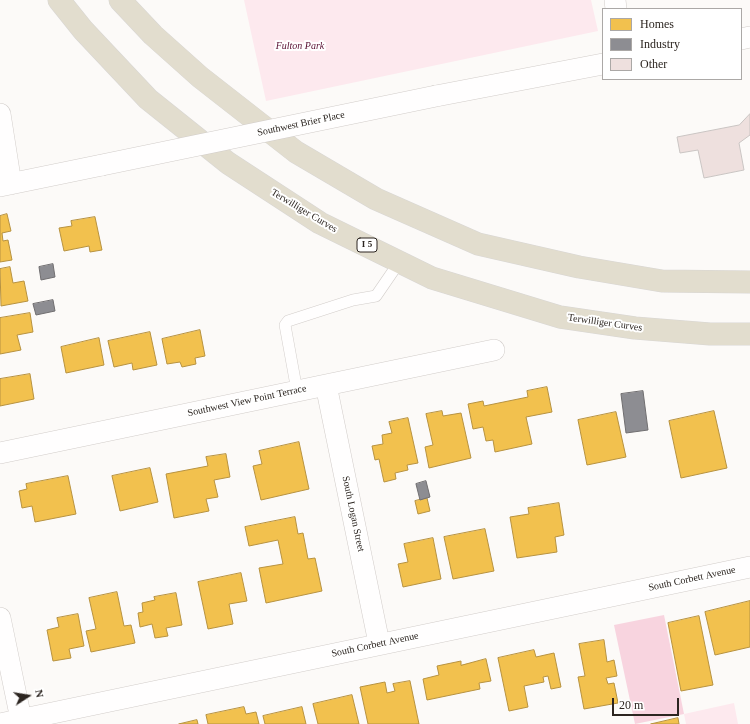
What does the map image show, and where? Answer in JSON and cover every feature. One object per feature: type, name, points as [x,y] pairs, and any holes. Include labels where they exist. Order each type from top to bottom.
[{"type":"highway","name":"Terwilliger Curves","points":[[59,0],[83,30],[148,99],[228,163],[320,223],[432,278],[560,317],[635,328],[710,334],[750,334]]},
{"type":"highway","points":[[120,0],[153,35],[200,77],[296,152],[376,199],[478,244],[579,267],[662,281],[750,282]]},
{"type":"street","name":"Southwest Brier Place","points":[[5,185],[436,96],[602,64]]},
{"type":"street","points":[[0,114],[5,185]]},
{"type":"street","name":"Southwest View Point Terrace","points":[[0,453],[494,350]]},
{"type":"street","name":"South Logan Street","points":[[326,385],[379,644]]},
{"type":"street","name":"South Corbett Avenue","points":[[0,724],[22,722],[379,644],[750,567]]},
{"type":"street","points":[[0,618],[22,722]]},
{"type":"lane","points":[[297,391],[285,325],[288,322],[353,300],[369,299],[376,296],[400,261]]},
{"type":"green space","name":"Fulton Park","points":[[244,0],[591,0],[598,31],[266,101]]},
{"type":"green space","points":[[734,703],[738,724],[686,724],[684,714]]},
{"type":"shaded area","points":[[664,615],[684,714],[635,724],[614,625]]},
{"type":"building: Homes","points":[[7,214],[11,231],[2,233],[3,241],[8,240],[12,260],[0,262],[0,216]]},
{"type":"building: Homes","points":[[95,217],[102,250],[90,252],[89,246],[64,251],[59,228],[72,226],[71,221]]},
{"type":"building: Homes","points":[[10,267],[13,283],[24,281],[28,301],[1,306],[0,269]]},
{"type":"building: Homes","points":[[30,313],[33,332],[17,335],[21,350],[0,354],[0,318]]},
{"type":"building: Homes","points":[[200,330],[205,356],[195,358],[196,364],[182,367],[180,362],[167,364],[162,339]]},
{"type":"building: Homes","points":[[150,332],[157,365],[133,370],[132,363],[114,367],[108,341]]},
{"type":"building: Homes","points":[[99,338],[104,365],[66,373],[61,347]]},
{"type":"building: Homes","points":[[30,374],[34,399],[0,406],[0,379]]},
{"type":"building: Homes","points":[[547,387],[552,412],[526,417],[532,444],[495,452],[493,440],[486,441],[483,427],[473,429],[468,404],[483,401],[484,406],[528,397],[527,391]]},
{"type":"building: Homes","points":[[442,411],[443,416],[461,413],[471,458],[429,468],[425,447],[433,445],[426,414]]},
{"type":"building: Homes","points":[[714,411],[727,468],[681,478],[669,421]]},
{"type":"building: Homes","points":[[616,412],[626,457],[587,465],[578,420]]},
{"type":"building: Homes","points":[[408,418],[418,463],[407,465],[408,470],[395,473],[396,479],[384,482],[379,459],[375,460],[372,446],[383,444],[382,435],[392,433],[389,422]]},
{"type":"building: Homes","points":[[299,442],[309,489],[261,500],[253,466],[262,464],[259,451]]},
{"type":"building: Homes","points":[[226,454],[230,477],[214,480],[218,497],[206,499],[209,511],[174,518],[166,474],[208,466],[206,457]]},
{"type":"building: Homes","points":[[150,468],[158,502],[120,511],[112,476]]},
{"type":"building: Homes","points":[[68,476],[76,514],[35,522],[32,506],[22,508],[19,491],[27,489],[26,484]]},
{"type":"building: Homes","points":[[427,498],[430,511],[418,514],[415,501]]},
{"type":"building: Homes","points":[[559,503],[564,535],[555,537],[557,552],[517,558],[510,517],[529,514],[528,508]]},
{"type":"building: Homes","points":[[295,517],[298,534],[303,533],[308,559],[315,558],[322,591],[266,603],[259,568],[283,564],[278,540],[249,546],[245,527]]},
{"type":"building: Homes","points":[[485,529],[494,571],[453,579],[444,537]]},
{"type":"building: Homes","points":[[433,538],[441,579],[403,587],[398,564],[408,562],[404,544]]},
{"type":"building: Homes","points":[[241,573],[247,601],[229,604],[233,624],[208,629],[198,582]]},
{"type":"building: Homes","points":[[117,592],[124,626],[131,625],[135,643],[91,652],[86,631],[96,629],[89,598]]},
{"type":"building: Homes","points":[[176,593],[182,625],[166,628],[168,636],[155,638],[152,624],[140,627],[138,613],[143,612],[142,603],[155,600],[154,597]]},
{"type":"building: Homes","points":[[750,601],[750,647],[715,655],[705,612]]},
{"type":"building: Homes","points":[[78,614],[84,646],[69,649],[71,658],[53,661],[47,630],[59,627],[57,618]]},
{"type":"building: Homes","points":[[699,616],[713,685],[681,691],[668,623]]},
{"type":"building: Homes","points":[[604,640],[607,662],[614,660],[617,676],[606,678],[608,684],[614,683],[618,703],[584,709],[578,677],[585,676],[579,644]]},
{"type":"building: Homes","points":[[534,650],[536,657],[554,653],[561,687],[551,689],[548,676],[543,677],[544,682],[524,686],[528,707],[509,711],[498,658]]},
{"type":"building: Homes","points":[[486,659],[491,681],[479,683],[480,689],[427,700],[423,679],[439,675],[437,666],[461,661],[461,665]]},
{"type":"building: Homes","points":[[410,681],[419,724],[368,724],[360,687],[385,682],[387,693],[395,691],[393,684]]},
{"type":"building: Homes","points":[[352,695],[359,724],[318,724],[313,704]]},
{"type":"building: Homes","points":[[244,707],[246,714],[256,712],[259,724],[208,724],[206,715]]},
{"type":"building: Homes","points":[[302,707],[306,724],[265,724],[263,716]]},
{"type":"building: Homes","points":[[678,718],[679,724],[651,724]]},
{"type":"building: Homes","points":[[197,720],[198,724],[179,724]]},
{"type":"building: Industry","points":[[53,264],[55,277],[41,280],[39,267]]},
{"type":"building: Industry","points":[[53,300],[55,311],[36,315],[33,304]]},
{"type":"building: Industry","points":[[643,391],[648,430],[626,433],[621,394]]},
{"type":"building: Industry","points":[[426,481],[430,497],[420,500],[416,484]]},
{"type":"building: Other","points":[[750,114],[750,135],[739,143],[744,170],[704,178],[698,150],[680,153],[677,137],[739,125]]}]
